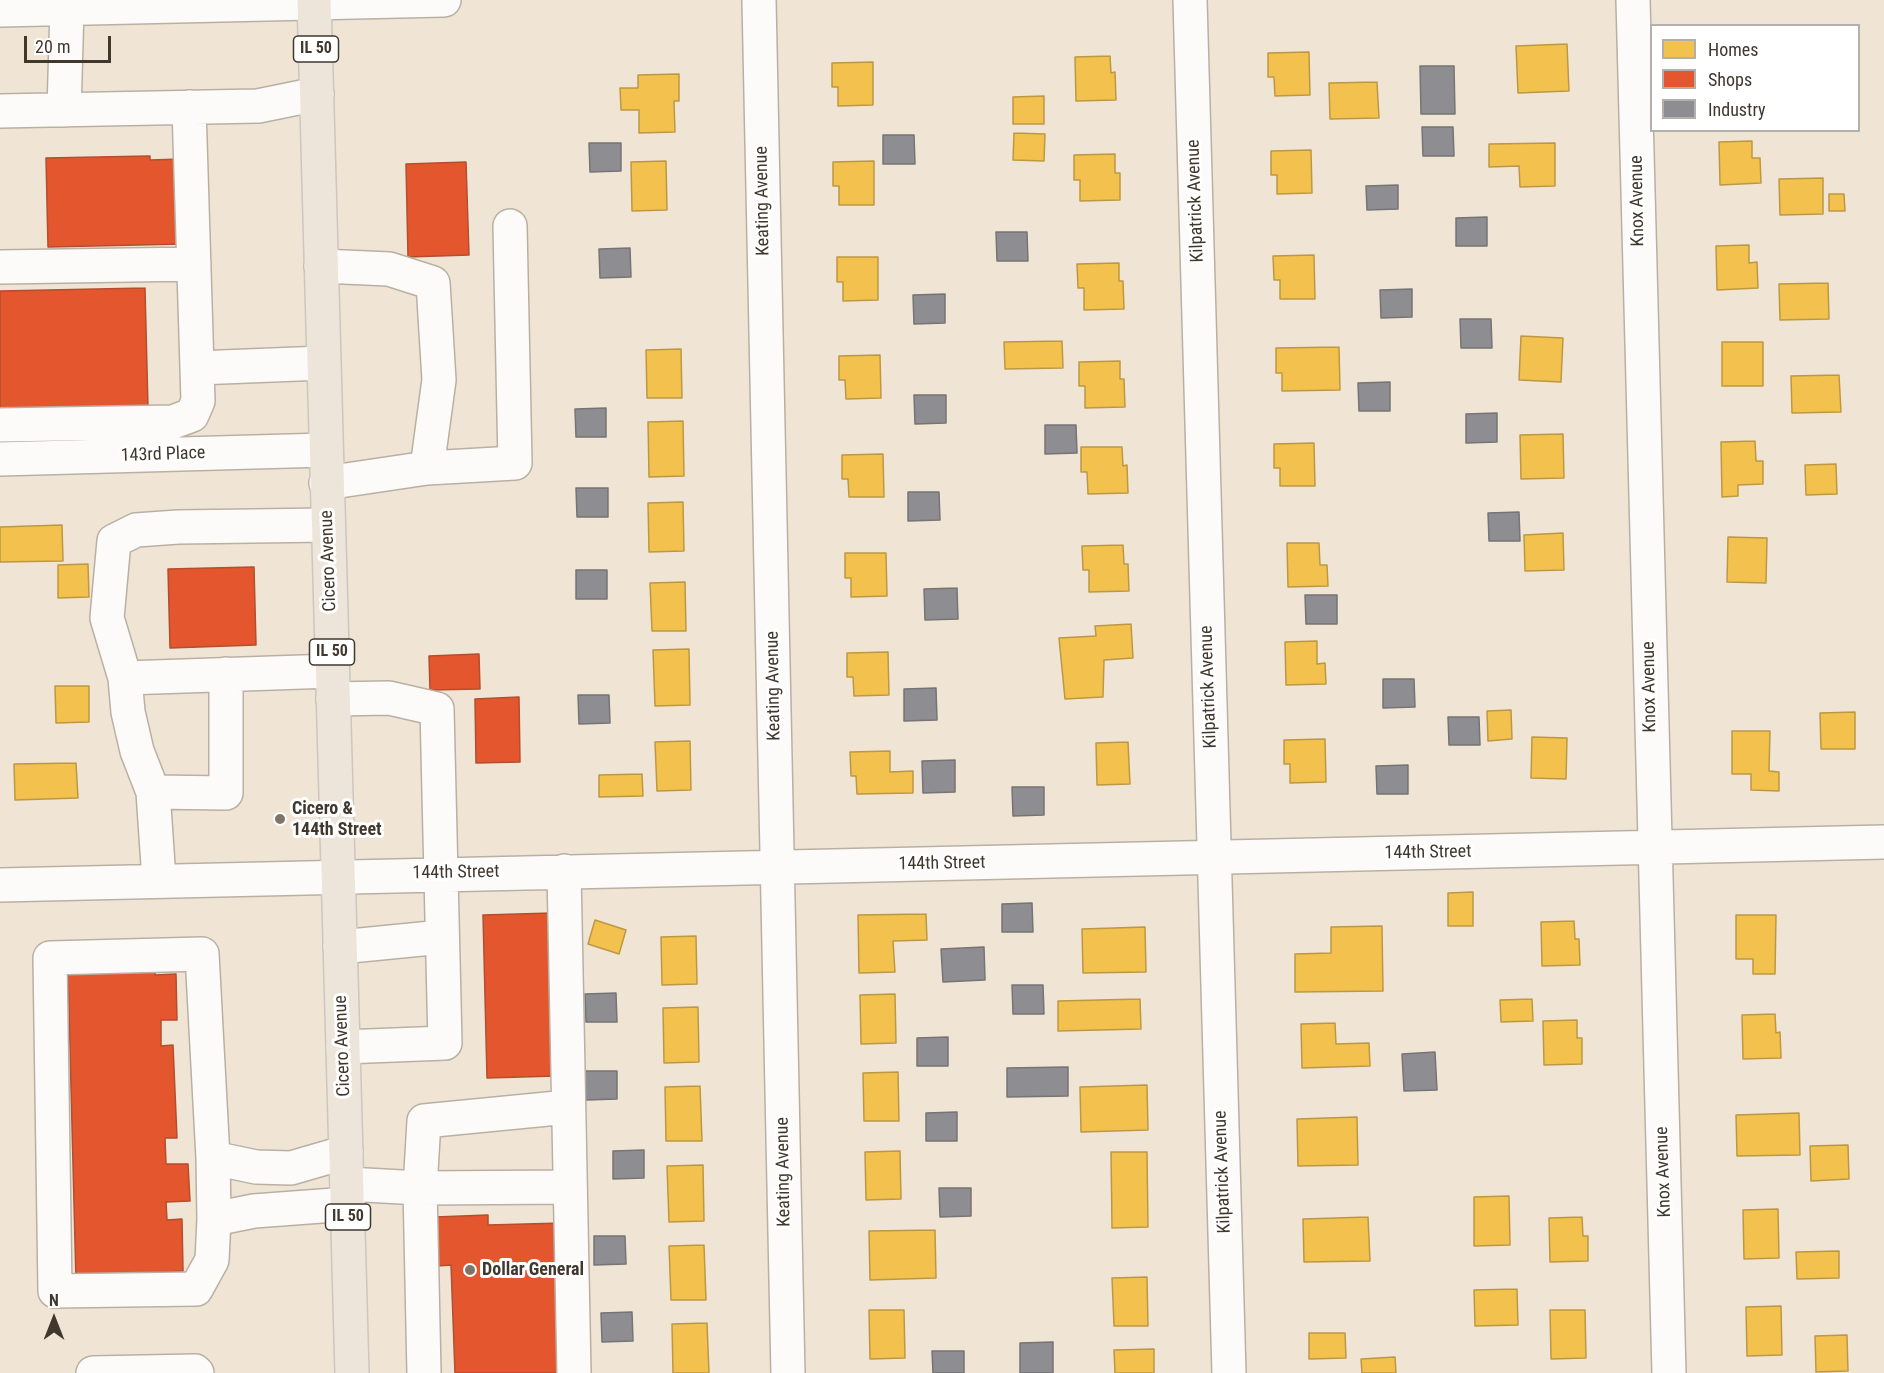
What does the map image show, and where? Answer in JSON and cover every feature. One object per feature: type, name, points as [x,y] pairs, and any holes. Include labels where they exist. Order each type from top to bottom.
[{"type":"main road","name":"Cicero Avenue","points":[[314,2],[352,1373]]},
{"type":"street","points":[[0,10],[444,0]]},
{"type":"street","name":"Keating Avenue","points":[[759,0],[788,1373]]},
{"type":"street","name":"Kilpatrick Avenue","points":[[1190,0],[1229,1373]]},
{"type":"street","name":"Knox Avenue","points":[[1633,0],[1669,1373]]},
{"type":"street","points":[[64,110],[67,9]]},
{"type":"street","points":[[0,111],[258,106],[317,94]]},
{"type":"street","points":[[0,425],[173,422],[192,415],[198,401],[189,107]]},
{"type":"street","points":[[326,483],[427,468],[515,463],[510,226]]},
{"type":"street","points":[[0,267],[194,264]]},
{"type":"street","points":[[321,266],[389,269],[433,283],[439,380],[427,468]]},
{"type":"street","points":[[197,368],[323,363]]},
{"type":"street","name":"143rd Place","points":[[0,459],[326,450]]},
{"type":"street","points":[[159,880],[153,792],[136,751],[128,712],[125,678],[107,618],[114,542],[136,530],[178,527],[327,525]]},
{"type":"street","points":[[125,678],[225,674],[333,685],[436,709],[445,1043],[343,1047]]},
{"type":"street","points":[[153,792],[226,793],[225,674]]},
{"type":"street","name":"144th Street","points":[[0,885],[338,875],[1214,859],[1884,842]]},
{"type":"street","points":[[564,871],[574,1373]]},
{"type":"street","points":[[340,947],[442,938]]},
{"type":"street","points":[[202,954],[214,1219],[212,1260],[196,1289],[55,1291],[50,958],[202,954]]},
{"type":"street","points":[[424,1373],[420,1188],[424,1121],[568,1107]]},
{"type":"street","points":[[213,1158],[256,1167],[291,1168],[347,1180],[420,1188],[570,1187]]},
{"type":"street","points":[[214,1219],[254,1211],[347,1180]]},
{"type":"street","points":[[93,1373],[197,1373]]},
{"type":"building: Homes","points":[[1567,44],[1569,91],[1518,93],[1516,46]]},
{"type":"building: Homes","points":[[1309,52],[1310,95],[1275,96],[1274,77],[1268,77],[1268,53]]},
{"type":"building: Homes","points":[[1110,56],[1111,73],[1115,72],[1116,100],[1076,101],[1075,57]]},
{"type":"building: Homes","points":[[873,62],[873,105],[838,106],[838,87],[832,87],[832,63]]},
{"type":"building: Homes","points":[[679,74],[679,101],[674,101],[675,132],[639,133],[639,110],[621,110],[620,88],[638,88],[638,75]]},
{"type":"building: Homes","points":[[1377,82],[1379,118],[1330,119],[1329,83]]},
{"type":"building: Homes","points":[[1044,96],[1044,124],[1013,124],[1013,97]]},
{"type":"building: Homes","points":[[1014,133],[1045,134],[1044,161],[1013,160]]},
{"type":"building: Homes","points":[[1752,141],[1752,158],[1760,158],[1761,183],[1720,185],[1719,142]]},
{"type":"building: Homes","points":[[1555,143],[1555,186],[1520,187],[1519,166],[1489,167],[1489,144]]},
{"type":"building: Homes","points":[[1311,150],[1312,193],[1277,194],[1277,175],[1271,175],[1271,151]]},
{"type":"building: Homes","points":[[1115,154],[1115,173],[1120,173],[1120,200],[1080,201],[1080,180],[1074,180],[1074,155]]},
{"type":"building: Homes","points":[[666,161],[667,210],[632,211],[631,162]]},
{"type":"building: Homes","points":[[874,161],[874,205],[839,205],[839,186],[833,186],[833,162]]},
{"type":"building: Homes","points":[[1823,178],[1823,214],[1780,215],[1779,179]]},
{"type":"building: Homes","points":[[1829,194],[1844,194],[1845,211],[1829,211]]},
{"type":"building: Homes","points":[[1749,245],[1749,263],[1757,262],[1758,288],[1717,290],[1716,246]]},
{"type":"building: Homes","points":[[1314,255],[1315,299],[1280,299],[1280,280],[1274,280],[1273,256]]},
{"type":"building: Homes","points":[[837,257],[878,257],[878,300],[843,301],[843,282],[837,282]]},
{"type":"building: Homes","points":[[1119,263],[1119,281],[1123,281],[1124,309],[1084,310],[1084,288],[1078,288],[1077,264]]},
{"type":"building: Homes","points":[[1828,283],[1829,319],[1780,320],[1779,284]]},
{"type":"building: Homes","points":[[1521,336],[1563,338],[1561,382],[1519,380]]},
{"type":"building: Homes","points":[[1062,341],[1063,368],[1005,369],[1004,342]]},
{"type":"building: Homes","points":[[1722,342],[1763,342],[1763,386],[1722,386]]},
{"type":"building: Homes","points":[[1339,347],[1340,390],[1282,391],[1282,373],[1276,373],[1276,348]]},
{"type":"building: Homes","points":[[681,349],[682,398],[647,398],[646,350]]},
{"type":"building: Homes","points":[[880,355],[881,398],[846,399],[845,380],[839,380],[839,356]]},
{"type":"building: Homes","points":[[1120,361],[1120,379],[1124,379],[1125,407],[1085,408],[1085,386],[1079,386],[1079,362]]},
{"type":"building: Homes","points":[[1839,375],[1841,412],[1792,413],[1791,376]]},
{"type":"building: Homes","points":[[683,421],[684,476],[649,477],[648,422]]},
{"type":"building: Homes","points":[[1563,434],[1564,478],[1521,479],[1520,435]]},
{"type":"building: Homes","points":[[1755,441],[1756,461],[1763,461],[1763,484],[1738,485],[1738,496],[1722,497],[1721,442]]},
{"type":"building: Homes","points":[[1314,443],[1315,486],[1280,486],[1280,468],[1274,468],[1274,444]]},
{"type":"building: Homes","points":[[1081,447],[1122,447],[1123,466],[1127,465],[1128,493],[1088,494],[1087,472],[1081,472]]},
{"type":"building: Homes","points":[[883,454],[884,497],[849,497],[848,479],[842,479],[842,455]]},
{"type":"building: Homes","points":[[1836,464],[1837,494],[1806,495],[1805,465]]},
{"type":"building: Homes","points":[[683,502],[684,551],[649,552],[648,503]]},
{"type":"building: Homes","points":[[62,525],[63,561],[0,562],[0,527]]},
{"type":"building: Homes","points":[[1563,533],[1564,570],[1525,571],[1524,535]]},
{"type":"building: Homes","points":[[1728,537],[1767,538],[1766,583],[1727,582]]},
{"type":"building: Homes","points":[[1287,543],[1319,543],[1320,565],[1327,565],[1328,586],[1288,587]]},
{"type":"building: Homes","points":[[1123,545],[1124,564],[1128,564],[1129,591],[1089,592],[1089,570],[1083,570],[1082,546]]},
{"type":"building: Homes","points":[[845,553],[886,553],[887,596],[851,597],[851,578],[845,578]]},
{"type":"building: Homes","points":[[88,564],[89,597],[58,598],[58,565]]},
{"type":"building: Homes","points":[[685,582],[686,631],[652,631],[650,583]]},
{"type":"building: Homes","points":[[1131,624],[1133,658],[1104,660],[1103,697],[1065,699],[1059,638],[1096,636],[1095,626]]},
{"type":"building: Homes","points":[[1317,641],[1317,664],[1325,663],[1326,684],[1286,685],[1285,642]]},
{"type":"building: Homes","points":[[689,649],[690,705],[655,706],[653,650]]},
{"type":"building: Homes","points":[[888,652],[889,695],[854,696],[853,677],[847,677],[847,653]]},
{"type":"building: Homes","points":[[55,686],[89,686],[89,722],[56,723]]},
{"type":"building: Homes","points":[[1511,710],[1512,739],[1488,741],[1487,711]]},
{"type":"building: Homes","points":[[1855,712],[1855,749],[1821,749],[1820,713]]},
{"type":"building: Homes","points":[[1732,731],[1770,731],[1769,771],[1779,772],[1779,791],[1751,790],[1751,774],[1732,774]]},
{"type":"building: Homes","points":[[1532,737],[1567,738],[1566,779],[1531,778]]},
{"type":"building: Homes","points":[[1325,739],[1326,782],[1290,783],[1290,764],[1284,764],[1284,740]]},
{"type":"building: Homes","points":[[690,741],[691,790],[657,791],[655,742]]},
{"type":"building: Homes","points":[[1128,742],[1130,784],[1097,785],[1096,743]]},
{"type":"building: Homes","points":[[890,751],[890,772],[913,771],[913,793],[857,794],[856,776],[851,776],[850,752]]},
{"type":"building: Homes","points":[[76,763],[78,798],[15,800],[14,764]]},
{"type":"building: Homes","points":[[642,774],[643,796],[599,797],[599,775]]},
{"type":"building: Homes","points":[[1473,892],[1473,926],[1448,926],[1448,893]]},
{"type":"building: Homes","points":[[926,914],[927,940],[893,941],[895,972],[859,973],[858,915]]},
{"type":"building: Homes","points":[[1736,915],[1776,915],[1775,974],[1753,974],[1753,959],[1736,959]]},
{"type":"building: Homes","points":[[595,920],[626,930],[619,954],[588,944]]},
{"type":"building: Homes","points":[[1574,921],[1575,939],[1579,939],[1580,965],[1542,966],[1541,922]]},
{"type":"building: Homes","points":[[1382,926],[1383,991],[1295,992],[1295,954],[1331,953],[1331,927]]},
{"type":"building: Homes","points":[[1145,927],[1146,972],[1083,973],[1082,929]]},
{"type":"building: Homes","points":[[696,936],[697,984],[662,985],[661,937]]},
{"type":"building: Homes","points":[[895,994],[896,1043],[861,1044],[860,995]]},
{"type":"building: Homes","points":[[1140,999],[1141,1029],[1058,1031],[1058,1001]]},
{"type":"building: Homes","points":[[1532,999],[1533,1021],[1501,1022],[1500,1000]]},
{"type":"building: Homes","points":[[698,1007],[699,1062],[664,1063],[663,1008]]},
{"type":"building: Homes","points":[[1775,1014],[1776,1033],[1780,1032],[1781,1058],[1743,1059],[1742,1015]]},
{"type":"building: Homes","points":[[1577,1020],[1577,1038],[1582,1038],[1582,1064],[1544,1065],[1543,1021]]},
{"type":"building: Homes","points":[[1335,1023],[1336,1044],[1369,1043],[1370,1066],[1302,1068],[1301,1024]]},
{"type":"building: Homes","points":[[898,1072],[899,1121],[864,1121],[863,1073]]},
{"type":"building: Homes","points":[[1147,1085],[1148,1130],[1081,1132],[1080,1087]]},
{"type":"building: Homes","points":[[700,1086],[702,1141],[666,1141],[665,1087]]},
{"type":"building: Homes","points":[[1799,1113],[1800,1155],[1737,1156],[1736,1115]]},
{"type":"building: Homes","points":[[1357,1117],[1358,1165],[1298,1166],[1297,1119]]},
{"type":"building: Homes","points":[[1848,1145],[1849,1179],[1811,1181],[1810,1146]]},
{"type":"building: Homes","points":[[900,1151],[901,1199],[866,1200],[865,1152]]},
{"type":"building: Homes","points":[[1111,1152],[1147,1152],[1148,1227],[1112,1228]]},
{"type":"building: Homes","points":[[703,1165],[704,1221],[669,1222],[667,1166]]},
{"type":"building: Homes","points":[[1509,1196],[1510,1245],[1474,1246],[1474,1197]]},
{"type":"building: Homes","points":[[1778,1209],[1779,1258],[1744,1259],[1743,1210]]},
{"type":"building: Homes","points":[[1368,1217],[1370,1261],[1304,1262],[1303,1219]]},
{"type":"building: Homes","points":[[1582,1217],[1583,1236],[1588,1236],[1588,1261],[1550,1262],[1549,1218]]},
{"type":"building: Homes","points":[[935,1230],[936,1278],[870,1280],[869,1231]]},
{"type":"building: Homes","points":[[704,1245],[706,1300],[671,1300],[669,1246]]},
{"type":"building: Homes","points":[[1839,1251],[1839,1278],[1797,1279],[1796,1252]]},
{"type":"building: Homes","points":[[1147,1277],[1148,1326],[1114,1326],[1112,1278]]},
{"type":"building: Homes","points":[[1517,1289],[1518,1325],[1475,1326],[1474,1290]]},
{"type":"building: Homes","points":[[1781,1306],[1782,1355],[1747,1356],[1746,1307]]},
{"type":"building: Homes","points":[[869,1310],[904,1310],[905,1358],[870,1359]]},
{"type":"building: Homes","points":[[1550,1310],[1585,1310],[1586,1358],[1551,1359]]},
{"type":"building: Homes","points":[[707,1323],[709,1373],[673,1373],[672,1324]]},
{"type":"building: Homes","points":[[1309,1333],[1345,1333],[1346,1358],[1309,1359]]},
{"type":"building: Homes","points":[[1847,1335],[1848,1371],[1816,1372],[1815,1336]]},
{"type":"building: Homes","points":[[1154,1349],[1154,1373],[1115,1373],[1114,1350]]},
{"type":"building: Homes","points":[[1395,1357],[1396,1373],[1362,1373],[1361,1359]]},
{"type":"building: Shops","points":[[150,156],[150,160],[182,159],[183,244],[48,247],[46,158]]},
{"type":"building: Shops","points":[[466,162],[469,255],[408,257],[406,164]]},
{"type":"building: Shops","points":[[145,288],[148,408],[0,410],[0,291]]},
{"type":"building: Shops","points":[[254,567],[256,645],[170,648],[168,569]]},
{"type":"building: Shops","points":[[479,654],[480,689],[430,690],[429,656]]},
{"type":"building: Shops","points":[[519,697],[520,762],[476,763],[475,699]]},
{"type":"building: Shops","points":[[552,913],[556,1076],[487,1078],[483,915]]},
{"type":"building: Shops","points":[[155,968],[155,975],[176,974],[177,1020],[161,1020],[161,1046],[173,1045],[177,1138],[165,1138],[166,1164],[188,1164],[190,1201],[166,1202],[167,1220],[182,1219],[183,1271],[162,1272],[162,1279],[76,1281],[68,970]]},
{"type":"building: Shops","points":[[488,1215],[488,1225],[563,1223],[568,1373],[455,1373],[451,1265],[437,1266],[435,1217]]},
{"type":"building: Industry","points":[[1420,66],[1454,66],[1455,114],[1421,114]]},
{"type":"building: Industry","points":[[1422,127],[1453,127],[1454,156],[1423,156]]},
{"type":"building: Industry","points":[[883,135],[914,135],[915,164],[883,164]]},
{"type":"building: Industry","points":[[589,143],[621,143],[621,171],[590,172]]},
{"type":"building: Industry","points":[[1398,185],[1398,209],[1367,210],[1366,186]]},
{"type":"building: Industry","points":[[1487,217],[1487,246],[1456,246],[1456,218]]},
{"type":"building: Industry","points":[[996,232],[1027,232],[1028,261],[997,261]]},
{"type":"building: Industry","points":[[630,248],[631,277],[600,278],[599,249]]},
{"type":"building: Industry","points":[[1412,289],[1412,317],[1381,318],[1380,290]]},
{"type":"building: Industry","points":[[945,294],[945,323],[914,324],[913,295]]},
{"type":"building: Industry","points":[[1460,319],[1491,319],[1492,348],[1461,348]]},
{"type":"building: Industry","points":[[1390,382],[1390,411],[1359,411],[1358,383]]},
{"type":"building: Industry","points":[[914,395],[946,395],[946,423],[915,424]]},
{"type":"building: Industry","points":[[606,408],[606,437],[576,437],[575,409]]},
{"type":"building: Industry","points":[[1497,413],[1497,442],[1466,443],[1466,414]]},
{"type":"building: Industry","points":[[1045,425],[1076,425],[1077,453],[1045,454]]},
{"type":"building: Industry","points":[[576,488],[608,488],[608,517],[577,517]]},
{"type":"building: Industry","points":[[908,492],[939,492],[940,520],[908,521]]},
{"type":"building: Industry","points":[[1519,512],[1520,541],[1489,541],[1488,513]]},
{"type":"building: Industry","points":[[576,570],[607,570],[607,599],[576,599]]},
{"type":"building: Industry","points":[[957,588],[958,619],[925,620],[924,589]]},
{"type":"building: Industry","points":[[1305,595],[1337,595],[1337,624],[1306,624]]},
{"type":"building: Industry","points":[[1383,679],[1414,679],[1415,707],[1383,708]]},
{"type":"building: Industry","points":[[936,688],[937,720],[904,721],[904,689]]},
{"type":"building: Industry","points":[[578,695],[609,695],[610,723],[579,724]]},
{"type":"building: Industry","points":[[1448,717],[1479,717],[1480,745],[1449,745]]},
{"type":"building: Industry","points":[[955,760],[955,792],[923,793],[922,761]]},
{"type":"building: Industry","points":[[1408,765],[1408,794],[1377,794],[1376,766]]},
{"type":"building: Industry","points":[[1012,787],[1044,787],[1044,815],[1013,816]]},
{"type":"building: Industry","points":[[1032,903],[1033,932],[1002,932],[1002,904]]},
{"type":"building: Industry","points":[[984,947],[985,980],[943,982],[941,949]]},
{"type":"building: Industry","points":[[1012,985],[1043,985],[1044,1014],[1013,1014]]},
{"type":"building: Industry","points":[[616,993],[617,1022],[586,1022],[585,994]]},
{"type":"building: Industry","points":[[948,1037],[948,1066],[917,1066],[917,1038]]},
{"type":"building: Industry","points":[[1435,1052],[1437,1090],[1404,1091],[1402,1054]]},
{"type":"building: Industry","points":[[1068,1067],[1068,1096],[1007,1097],[1007,1068]]},
{"type":"building: Industry","points":[[585,1071],[617,1071],[617,1099],[586,1100]]},
{"type":"building: Industry","points":[[957,1112],[957,1141],[926,1141],[926,1113]]},
{"type":"building: Industry","points":[[644,1150],[644,1178],[613,1179],[613,1151]]},
{"type":"building: Industry","points":[[939,1188],[971,1188],[971,1216],[940,1217]]},
{"type":"building: Industry","points":[[594,1236],[625,1236],[626,1264],[594,1265]]},
{"type":"building: Industry","points":[[632,1312],[633,1341],[602,1342],[601,1313]]},
{"type":"building: Industry","points":[[1053,1342],[1053,1373],[1020,1373],[1020,1343]]},
{"type":"building: Industry","points":[[932,1351],[964,1351],[964,1373],[933,1373]]},
{"type":"place","name":"Cicero & 144th Street","points":[[280,819]]},
{"type":"place","name":"Dollar General","points":[[470,1270]]}]
